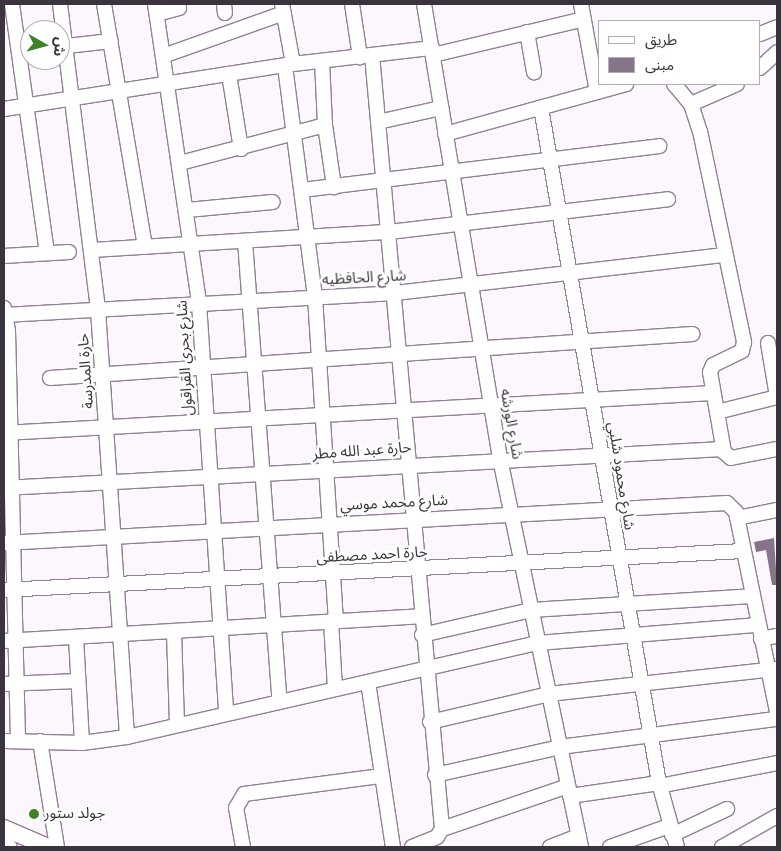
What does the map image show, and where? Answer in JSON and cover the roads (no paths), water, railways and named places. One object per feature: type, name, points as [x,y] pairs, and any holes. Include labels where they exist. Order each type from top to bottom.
[{"type":"main road","points":[[4,828],[48,847]]},
{"type":"main road","points":[[4,845],[9,847]]},
{"type":"street","points":[[12,4],[47,253]]},
{"type":"street","name":"حارة المدرسة","points":[[60,4],[63,20]]},
{"type":"street","points":[[104,4],[146,247]]},
{"type":"street","points":[[352,4],[366,56],[378,122],[395,293],[424,669],[442,829],[437,837],[412,847]]},
{"type":"street","name":"شارع الورشه","points":[[424,4],[500,459],[580,842]]},
{"type":"street","points":[[581,4],[597,92]]},
{"type":"street","points":[[156,9],[179,8]]},
{"type":"street","name":"شارع بحري القراقول","points":[[156,9],[192,244],[199,303],[201,366],[226,713]]},
{"type":"street","points":[[163,56],[283,9],[295,136],[315,297],[333,573],[336,689]]},
{"type":"street","points":[[4,109],[289,65],[366,56],[432,52],[584,19]]},
{"type":"street","points":[[761,34],[776,31]]},
{"type":"street","points":[[527,32],[534,72]]},
{"type":"street","points":[[70,46],[111,42]]},
{"type":"street","points":[[761,67],[777,52]]},
{"type":"street","points":[[322,61],[324,125],[334,187]]},
{"type":"street","name":"حارة المدرسة","points":[[70,66],[98,310],[127,737]]},
{"type":"street","points":[[229,74],[241,149]]},
{"type":"street","points":[[445,134],[622,85]]},
{"type":"street","points":[[675,85],[691,104],[744,347],[716,363],[710,372],[723,449]]},
{"type":"street","points":[[691,104],[735,85]]},
{"type":"street","points":[[378,122],[441,108]]},
{"type":"street","name":"شارع محمود شلبي","points":[[541,108],[553,159],[618,560],[659,784],[673,836]]},
{"type":"street","points":[[180,163],[295,136],[324,125]]},
{"type":"street","points":[[302,190],[452,175],[553,159],[659,146]]},
{"type":"street","points":[[92,250],[389,232],[668,199]]},
{"type":"street","points":[[187,210],[274,202]]},
{"type":"street","points":[[245,241],[280,702]]},
{"type":"street","points":[[4,256],[69,252]]},
{"type":"street","name":"شارع الحافظيه","points":[[4,312],[98,310],[395,293],[471,286],[725,255]]},
{"type":"street","points":[[4,312],[8,433],[10,684],[18,741]]},
{"type":"street","points":[[50,378],[399,352],[692,334]]},
{"type":"street","points":[[717,412],[777,397],[768,343]]},
{"type":"street","points":[[8,433],[592,398],[714,393]]},
{"type":"street","name":"حارة عبد الله مطر","points":[[8,488],[110,484],[601,453],[723,449],[731,458],[777,449]]},
{"type":"street","name":"شارع محمد موسي","points":[[9,543],[412,518],[721,502],[732,507],[737,518]]},
{"type":"street","points":[[777,510],[737,518],[760,632],[773,669],[777,712]]},
{"type":"street","name":"حارة احمد مصطفى","points":[[9,590],[416,568],[618,560],[743,551]]},
{"type":"street","points":[[422,635],[532,610],[752,596]]},
{"type":"street","points":[[10,640],[174,633],[420,616]]},
{"type":"street","points":[[4,741],[82,743],[127,737],[538,643],[633,636],[760,632],[777,636]]},
{"type":"street","points":[[174,633],[177,726]]},
{"type":"street","points":[[76,638],[82,743]]},
{"type":"street","points":[[430,722],[549,694],[773,669]]},
{"type":"street","points":[[10,684],[78,681]]},
{"type":"street","points":[[368,682],[380,776],[393,847]]},
{"type":"street","points":[[435,775],[560,747],[777,719]]},
{"type":"street","points":[[40,741],[57,847]]},
{"type":"street","points":[[442,829],[569,791],[659,784],[777,763]]},
{"type":"street","points":[[243,847],[236,808],[244,794],[380,776]]},
{"type":"street","points":[[610,847],[673,836],[727,809]]},
{"type":"street","points":[[728,846],[777,816]]},
{"type":"street","points":[[550,847],[580,842]]},
{"type":"place","name":"جولد ستور","points":[[34,814]]}]
